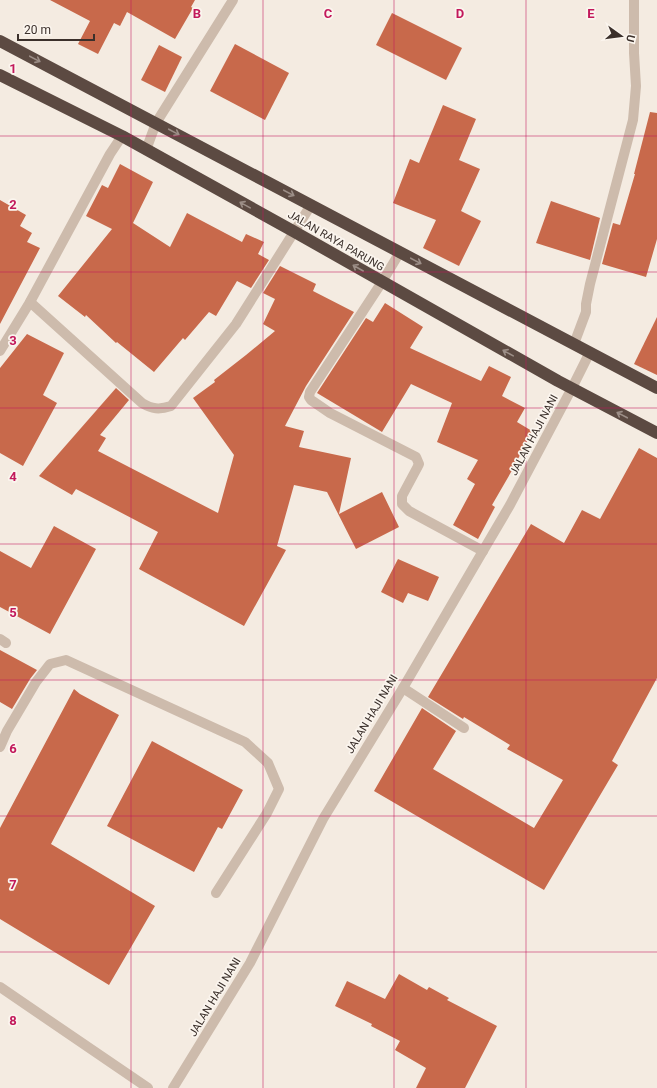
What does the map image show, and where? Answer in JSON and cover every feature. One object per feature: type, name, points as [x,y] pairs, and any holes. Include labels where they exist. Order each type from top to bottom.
[{"type":"highway","name":"JALAN RAYA PARUNG","points":[[0,40],[657,388]]},
{"type":"highway","name":"JALAN RAYA PARUNG","points":[[0,75],[122,136],[572,388],[657,433]]},
{"type":"street","points":[[146,150],[156,123],[233,0]]},
{"type":"street","points":[[574,344],[586,312],[590,284],[633,120],[636,86],[634,53],[634,0]]},
{"type":"street","points":[[0,351],[30,302],[110,154],[122,136]]},
{"type":"street","points":[[30,302],[142,403],[150,408],[162,409],[171,406],[236,324],[293,231],[311,205]]},
{"type":"street","points":[[400,252],[310,392],[309,397],[330,413],[416,457],[418,468],[402,496],[402,504],[409,511],[482,551]]},
{"type":"street","name":"JALAN HAJI NANI","points":[[173,1088],[250,963],[323,819],[403,688],[510,505],[590,352]]},
{"type":"street","points":[[0,747],[7,731],[36,682],[50,664],[66,660],[245,742],[268,762],[279,789],[267,813],[216,893]]},
{"type":"street","points":[[403,688],[464,728]]},
{"type":"street","points":[[0,987],[148,1088]]},
{"type":"building","points":[[50,0],[195,0],[191,7],[193,8],[175,39],[127,12],[120,26],[114,23],[98,54],[78,44],[90,21]]},
{"type":"building","points":[[392,13],[462,48],[446,80],[376,45]]},
{"type":"building","points":[[235,44],[289,73],[265,120],[210,91]]},
{"type":"building","points":[[159,45],[182,57],[165,92],[141,80]]},
{"type":"building","points":[[443,105],[476,119],[459,160],[480,169],[461,211],[481,221],[459,266],[423,248],[436,220],[393,203],[410,159],[419,163]]},
{"type":"building","points":[[650,112],[657,113],[657,239],[646,277],[602,264],[613,223],[620,225],[635,174]]},
{"type":"building","points":[[120,164],[153,182],[133,223],[170,247],[187,213],[242,242],[246,234],[264,242],[258,254],[269,260],[251,288],[237,281],[216,316],[209,312],[185,340],[183,338],[154,372],[117,342],[116,343],[86,315],[85,317],[58,296],[112,229],[86,216],[102,185],[108,188]]},
{"type":"building","points":[[0,200],[26,215],[20,226],[32,233],[27,242],[40,248],[0,324]]},
{"type":"building","points":[[551,201],[600,218],[590,260],[536,243]]},
{"type":"building","points":[[280,266],[316,284],[313,291],[354,312],[306,386],[285,426],[304,431],[299,447],[351,458],[339,514],[382,492],[399,527],[356,549],[327,492],[294,485],[277,546],[286,550],[244,626],[139,569],[158,532],[76,489],[72,495],[39,476],[116,388],[129,400],[100,435],[106,438],[98,451],[218,513],[234,455],[193,398],[215,382],[214,380],[275,331],[263,324],[275,299],[263,293]]},
{"type":"building","points":[[385,303],[423,327],[410,348],[481,381],[489,366],[511,377],[502,396],[525,408],[517,422],[532,431],[514,467],[492,505],[495,507],[478,539],[453,525],[475,484],[467,479],[478,460],[437,442],[452,403],[411,384],[382,432],[317,393],[366,318],[373,322]]},
{"type":"building","points":[[657,317],[657,375],[634,364]]},
{"type":"building","points":[[27,334],[64,353],[43,395],[57,403],[23,466],[0,453],[0,368]]},
{"type":"building","points":[[639,448],[657,458],[657,678],[612,761],[618,765],[544,890],[374,791],[422,708],[456,731],[433,769],[534,828],[563,780],[507,749],[510,745],[464,717],[463,719],[428,697],[531,524],[564,543],[582,510],[600,519]]},
{"type":"building","points":[[54,526],[96,549],[50,634],[0,607],[0,551],[31,568]]},
{"type":"building","points":[[398,559],[439,577],[428,601],[408,593],[403,603],[381,592]]},
{"type":"building","points":[[0,650],[37,670],[12,709],[0,702]]},
{"type":"building","points":[[74,689],[80,694],[119,715],[51,844],[155,906],[109,985],[0,919],[0,828]]},
{"type":"building","points":[[152,741],[243,790],[222,829],[218,827],[194,872],[107,826]]},
{"type":"building","points":[[399,974],[427,990],[429,987],[449,998],[447,1000],[497,1026],[465,1088],[416,1088],[426,1068],[395,1050],[400,1041],[371,1026],[372,1024],[335,1006],[347,981],[385,999]]}]
